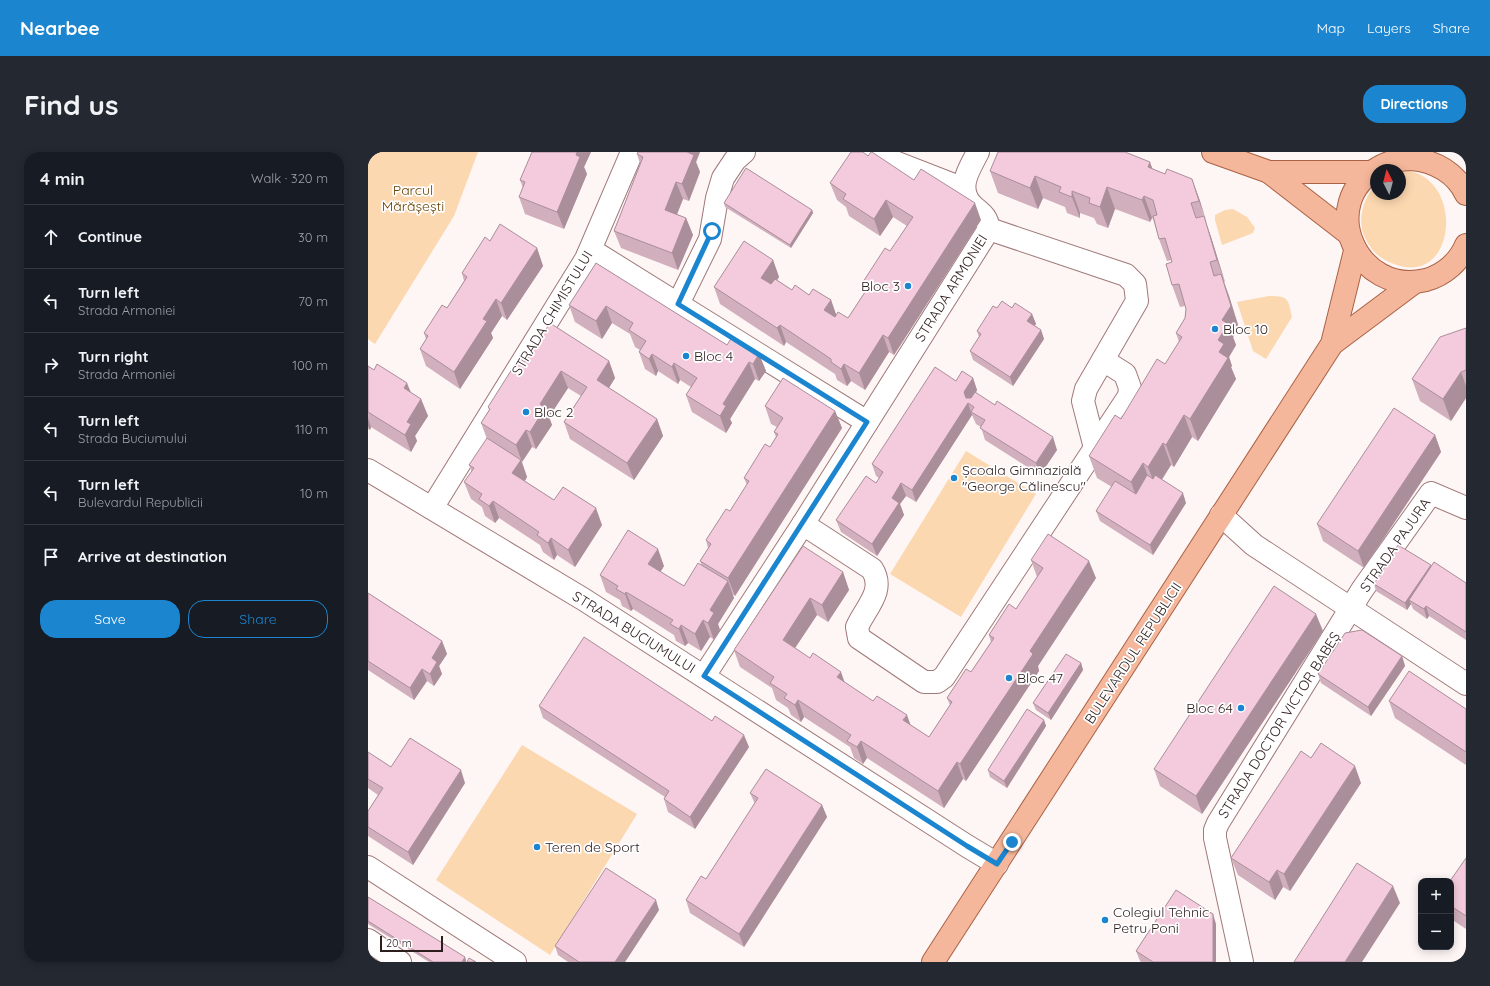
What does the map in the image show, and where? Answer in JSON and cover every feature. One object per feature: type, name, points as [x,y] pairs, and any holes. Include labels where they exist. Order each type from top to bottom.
[{"type":"main road","points":[[1214,152],[1269,172],[1352,242],[1366,265],[1381,275],[1398,281],[1416,282],[1435,278],[1459,267],[1466,245]]},
{"type":"main road","points":[[1269,172],[1387,162],[1405,159],[1423,160],[1440,166],[1454,178],[1466,194]]},
{"type":"main road","points":[[1332,344],[1352,242],[1348,217],[1351,200],[1360,184],[1387,162]]},
{"type":"main road","points":[[1332,344],[1416,282]]},
{"type":"main road","name":"BULEVARDUL REPUBLICII","points":[[933,962],[1332,344]]},
{"type":"street","name":"STRADA CHIMISTULUI","points":[[432,508],[591,250],[632,152]]},
{"type":"street","points":[[678,304],[710,239],[717,198],[723,178],[735,160],[744,152]]},
{"type":"street","points":[[869,152],[964,189],[965,180],[978,152]]},
{"type":"street","name":"STRADA ARMONIEI","points":[[704,676],[803,524],[988,229],[984,215],[971,204],[964,189]]},
{"type":"street","points":[[988,229],[1126,275],[1136,289],[1137,301],[1086,389],[1083,401],[1095,448]]},
{"type":"street","points":[[591,250],[867,422]]},
{"type":"street","points":[[803,524],[872,570],[875,574],[877,586],[876,593],[857,627],[859,638],[924,682],[937,682],[947,673],[1129,396],[1130,388],[1125,374],[1103,360]]},
{"type":"street","name":"STRADA BUCIUMULUI","points":[[368,470],[583,599],[960,842],[997,864]]},
{"type":"street","name":"STRADA PAJURA","points":[[1352,608],[1362,590],[1431,493],[1466,508]]},
{"type":"street","points":[[1221,516],[1254,545],[1466,684]]},
{"type":"street","name":"STRADA DOCTOR VICTOR BABEȘ","points":[[1242,962],[1215,830],[1352,608]]},
{"type":"street","points":[[368,867],[514,962]]},
{"type":"street","points":[[368,940],[400,962]]},
{"type":"green space","name":"Parcul Mărășești","points":[[368,152],[478,152],[454,216],[375,344],[368,339]]},
{"type":"green space","points":[[1406,171],[1410,171],[1428,180],[1440,194],[1445,212],[1446,231],[1440,249],[1430,261],[1414,267],[1394,264],[1379,256],[1371,248],[1365,238],[1361,220],[1363,207],[1370,192],[1370,200],[1406,200]]},
{"type":"green space","points":[[1233,209],[1247,217],[1255,228],[1253,233],[1222,245],[1215,215],[1225,210]]},
{"type":"green space","points":[[1269,296],[1284,298],[1290,306],[1292,317],[1266,359],[1253,351],[1237,302]]},
{"type":"green space","points":[[966,451],[1036,494],[961,617],[890,574]]},
{"type":"green space","name":"Teren de Sport","points":[[522,745],[637,814],[550,955],[436,880]]},
{"type":"building","points":[[532,152],[577,152],[576,155],[580,157],[557,212],[519,197],[525,182],[520,180]]},
{"type":"building","points":[[638,152],[687,152],[694,155],[682,184],[676,182],[665,210],[686,218],[672,253],[614,231],[643,157],[637,154]]},
{"type":"building","name":"Bloc 3","points":[[851,152],[863,152],[868,156],[872,152],[914,180],[921,169],[975,203],[888,338],[883,335],[859,373],[844,364],[841,369],[831,362],[831,359],[780,325],[777,328],[714,287],[744,241],[773,260],[761,278],[771,284],[775,279],[792,290],[795,285],[809,295],[813,289],[831,300],[824,310],[835,317],[838,312],[848,318],[869,286],[863,282],[885,248],[890,251],[913,217],[886,200],[874,219],[843,199],[846,194],[830,183]]},
{"type":"building","name":"Bloc 10","points":[[998,152],[1125,152],[1150,162],[1148,167],[1165,174],[1167,169],[1192,179],[1199,201],[1191,203],[1196,218],[1204,216],[1217,260],[1210,262],[1214,276],[1221,274],[1231,306],[1222,320],[1228,324],[1218,340],[1224,344],[1219,352],[1228,358],[1190,419],[1184,415],[1166,445],[1163,443],[1148,467],[1143,463],[1131,482],[1089,456],[1115,415],[1121,419],[1157,359],[1165,364],[1182,337],[1176,333],[1185,318],[1186,309],[1179,284],[1172,285],[1166,264],[1172,262],[1165,238],[1159,239],[1153,216],[1157,215],[1153,200],[1144,196],[1142,200],[1107,187],[1100,207],[1089,203],[1090,198],[1072,191],[1072,197],[1059,192],[1061,187],[1035,176],[1030,188],[990,171]]},
{"type":"building","points":[[746,168],[812,210],[790,245],[724,203]]},
{"type":"building","points":[[500,224],[537,248],[501,303],[496,299],[483,319],[487,321],[454,372],[420,349],[428,336],[424,333],[442,305],[447,308],[467,277],[462,273],[485,237],[490,241]]},
{"type":"building","name":"Bloc 4","points":[[596,263],[727,345],[732,337],[759,354],[753,364],[749,362],[723,404],[726,406],[720,416],[686,395],[697,378],[674,363],[672,367],[652,354],[649,359],[639,352],[646,341],[629,330],[633,323],[606,306],[596,321],[569,305]]},
{"type":"building","points":[[1002,301],[1012,308],[1015,303],[1032,314],[1027,321],[1041,330],[1010,377],[970,351],[981,334],[977,331],[993,306],[997,308]]},
{"type":"building","name":"Bloc 2","points":[[550,323],[609,361],[597,380],[657,419],[627,463],[564,422],[587,387],[561,371],[540,404],[545,408],[530,432],[526,430],[516,445],[481,423],[490,409],[488,407],[519,358],[525,362]]},
{"type":"building","points":[[1466,328],[1466,370],[1461,372],[1443,399],[1412,379],[1440,337]]},
{"type":"building","points":[[377,364],[407,383],[404,388],[421,399],[407,422],[411,424],[405,435],[368,412],[368,366],[374,370]]},
{"type":"building","points":[[935,367],[956,381],[962,371],[973,378],[964,392],[966,398],[971,398],[975,392],[995,405],[997,401],[1053,437],[1036,463],[980,428],[985,420],[971,412],[974,407],[968,403],[912,490],[901,483],[892,498],[899,503],[872,544],[836,520],[866,476],[876,483],[883,472],[872,464]]},
{"type":"building","points":[[783,378],[835,411],[728,578],[700,561],[711,544],[706,540],[726,509],[730,511],[749,481],[744,478],[765,444],[770,447],[778,434],[774,432],[783,418],[765,406]]},
{"type":"building","points":[[1394,408],[1435,435],[1358,551],[1317,524]]},
{"type":"building","points":[[487,438],[521,460],[512,473],[554,500],[563,487],[596,508],[568,550],[551,538],[548,543],[537,535],[539,532],[493,501],[489,506],[479,499],[482,494],[464,482],[474,468],[469,465]]},
{"type":"building","points":[[1147,475],[1153,479],[1155,475],[1183,493],[1150,545],[1096,511],[1115,481],[1136,494]]},
{"type":"building","points":[[628,530],[658,549],[648,564],[684,586],[698,563],[728,581],[710,610],[714,613],[708,623],[703,620],[695,634],[681,625],[679,629],[670,624],[673,620],[626,592],[625,594],[616,589],[618,586],[600,575]]},
{"type":"building","points":[[1048,534],[1089,561],[1030,651],[1033,654],[960,764],[957,762],[938,791],[861,741],[857,747],[847,741],[851,735],[798,700],[795,705],[784,698],[787,694],[770,683],[774,677],[734,650],[803,546],[843,572],[822,605],[810,598],[783,640],[810,658],[813,653],[841,672],[837,677],[873,701],[877,696],[907,715],[903,720],[929,737],[952,702],[947,698],[966,669],[971,672],[994,638],[989,635],[1009,604],[1016,609],[1043,568],[1031,560]]},
{"type":"building","points":[[1398,545],[1431,565],[1405,603],[1374,584]]},
{"type":"building","points":[[1434,562],[1466,583],[1466,632],[1426,606],[1424,609],[1409,600]]},
{"type":"building","name":"Bloc 64","points":[[1274,586],[1316,614],[1196,796],[1154,769]]},
{"type":"building","points":[[368,593],[442,641],[432,658],[437,662],[430,674],[422,669],[410,688],[368,661]]},
{"type":"building","points":[[1362,630],[1402,656],[1368,707],[1318,674],[1345,633]]},
{"type":"building","points":[[584,637],[712,721],[715,716],[744,735],[690,817],[664,799],[669,791],[539,706]]},
{"type":"building","points":[[1066,654],[1081,663],[1048,713],[1033,703]]},
{"type":"building","points":[[1409,671],[1466,709],[1466,752],[1389,701]]},
{"type":"building","points":[[1027,709],[1044,720],[1004,781],[988,770]]},
{"type":"building","points":[[410,738],[461,770],[408,852],[368,827],[368,811],[383,788],[368,779],[368,752],[391,767]]},
{"type":"building","points":[[1321,743],[1355,766],[1284,874],[1277,870],[1269,882],[1231,858],[1301,751],[1311,758]]},
{"type":"building","points":[[766,769],[822,805],[739,934],[686,900],[701,876],[706,879],[758,798],[750,793]]},
{"type":"building","points":[[1466,858],[1466,916],[1454,908],[1454,878],[1452,878]]},
{"type":"building","points":[[1357,863],[1393,886],[1345,962],[1294,962]]},
{"type":"building","points":[[606,868],[656,900],[615,962],[579,962],[555,946]]},
{"type":"building","points":[[1176,890],[1213,914],[1213,962],[1153,962],[1136,951]]},
{"type":"building","points":[[368,897],[465,957],[462,962],[433,962],[368,921]]},
{"type":"building","points":[[368,958],[375,962],[368,962]]},
{"type":"building","points":[[469,958],[476,962],[467,962]]},
{"type":"place","name":"Bloc 3","points":[[908,286]]},
{"type":"place","name":"Bloc 10","points":[[1215,329]]},
{"type":"place","name":"Bloc 4","points":[[686,356]]},
{"type":"place","name":"Bloc 2","points":[[526,412]]},
{"type":"place","name":"Școala Gimnazială \"George Călinescu\"","points":[[954,478]]},
{"type":"place","name":"Bloc 47","points":[[1009,678]]},
{"type":"place","name":"Bloc 64","points":[[1241,708]]},
{"type":"place","name":"Teren de Sport","points":[[537,847]]},
{"type":"place","name":"Colegiul Tehnic Petru Poni","points":[[1105,920]]},
{"type":"route","points":[[712,231],[710,239],[678,304],[783,368],[867,422],[803,524],[704,676],[997,864],[1012,842]]}]
